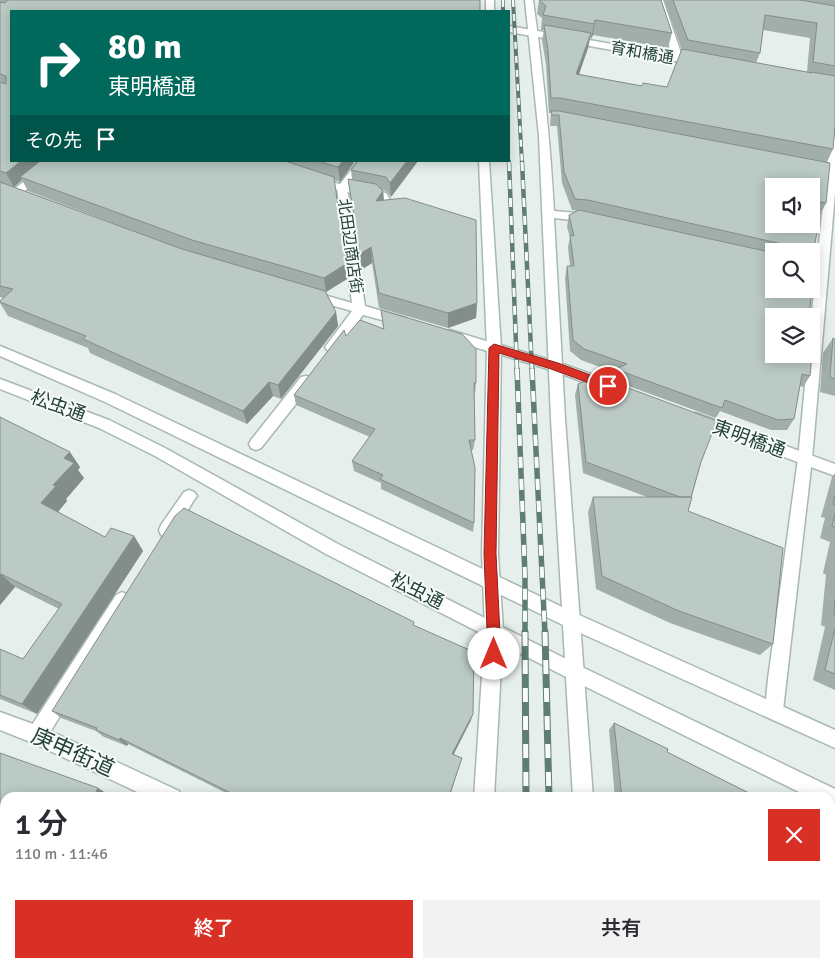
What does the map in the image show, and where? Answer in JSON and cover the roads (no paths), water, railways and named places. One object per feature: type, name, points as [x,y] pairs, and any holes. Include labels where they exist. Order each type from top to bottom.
[{"type":"street","points":[[529,0],[547,118],[555,366],[583,792]]},
{"type":"street","points":[[659,0],[678,59]]},
{"type":"street","name":"育和橋通","points":[[510,29],[707,64]]},
{"type":"street","points":[[774,710],[806,459],[830,171],[835,134]]},
{"type":"street","points":[[3,188],[21,195],[55,162]]},
{"type":"street","name":"北田辺商店街","points":[[359,309],[342,188],[363,162]]},
{"type":"street","points":[[484,162],[484,232],[494,348],[491,582],[494,630],[484,792]]},
{"type":"street","points":[[306,177],[342,188],[382,195],[386,202],[414,211]]},
{"type":"street","points":[[549,214],[604,222]]},
{"type":"street","name":"北田辺商店街","points":[[294,290],[413,324]]},
{"type":"street","points":[[256,444],[356,316],[359,309]]},
{"type":"street","points":[[440,332],[555,366],[620,390]]},
{"type":"street","name":"松虫通","points":[[0,351],[110,398],[571,620],[835,739]]},
{"type":"street","name":"松虫通","points":[[0,384],[104,424],[160,452],[332,549],[576,673],[821,792]]},
{"type":"street","name":"東明橋通","points":[[685,414],[835,470]]},
{"type":"street","points":[[157,545],[189,496]]},
{"type":"street","points":[[37,735],[131,586]]},
{"type":"street","name":"庚申街道","points":[[0,721],[37,735],[159,792]]},
{"type":"railway","points":[[503,0],[503,10]]},
{"type":"railway","points":[[513,0],[522,163]]},
{"type":"railway","points":[[509,162],[517,370]]},
{"type":"railway","points":[[522,162],[532,370]]},
{"type":"railway","points":[[517,369],[525,576],[525,632]]},
{"type":"railway","points":[[532,369],[545,634]]},
{"type":"railway","points":[[525,632],[526,792]]},
{"type":"railway","points":[[545,632],[549,792]]}]
